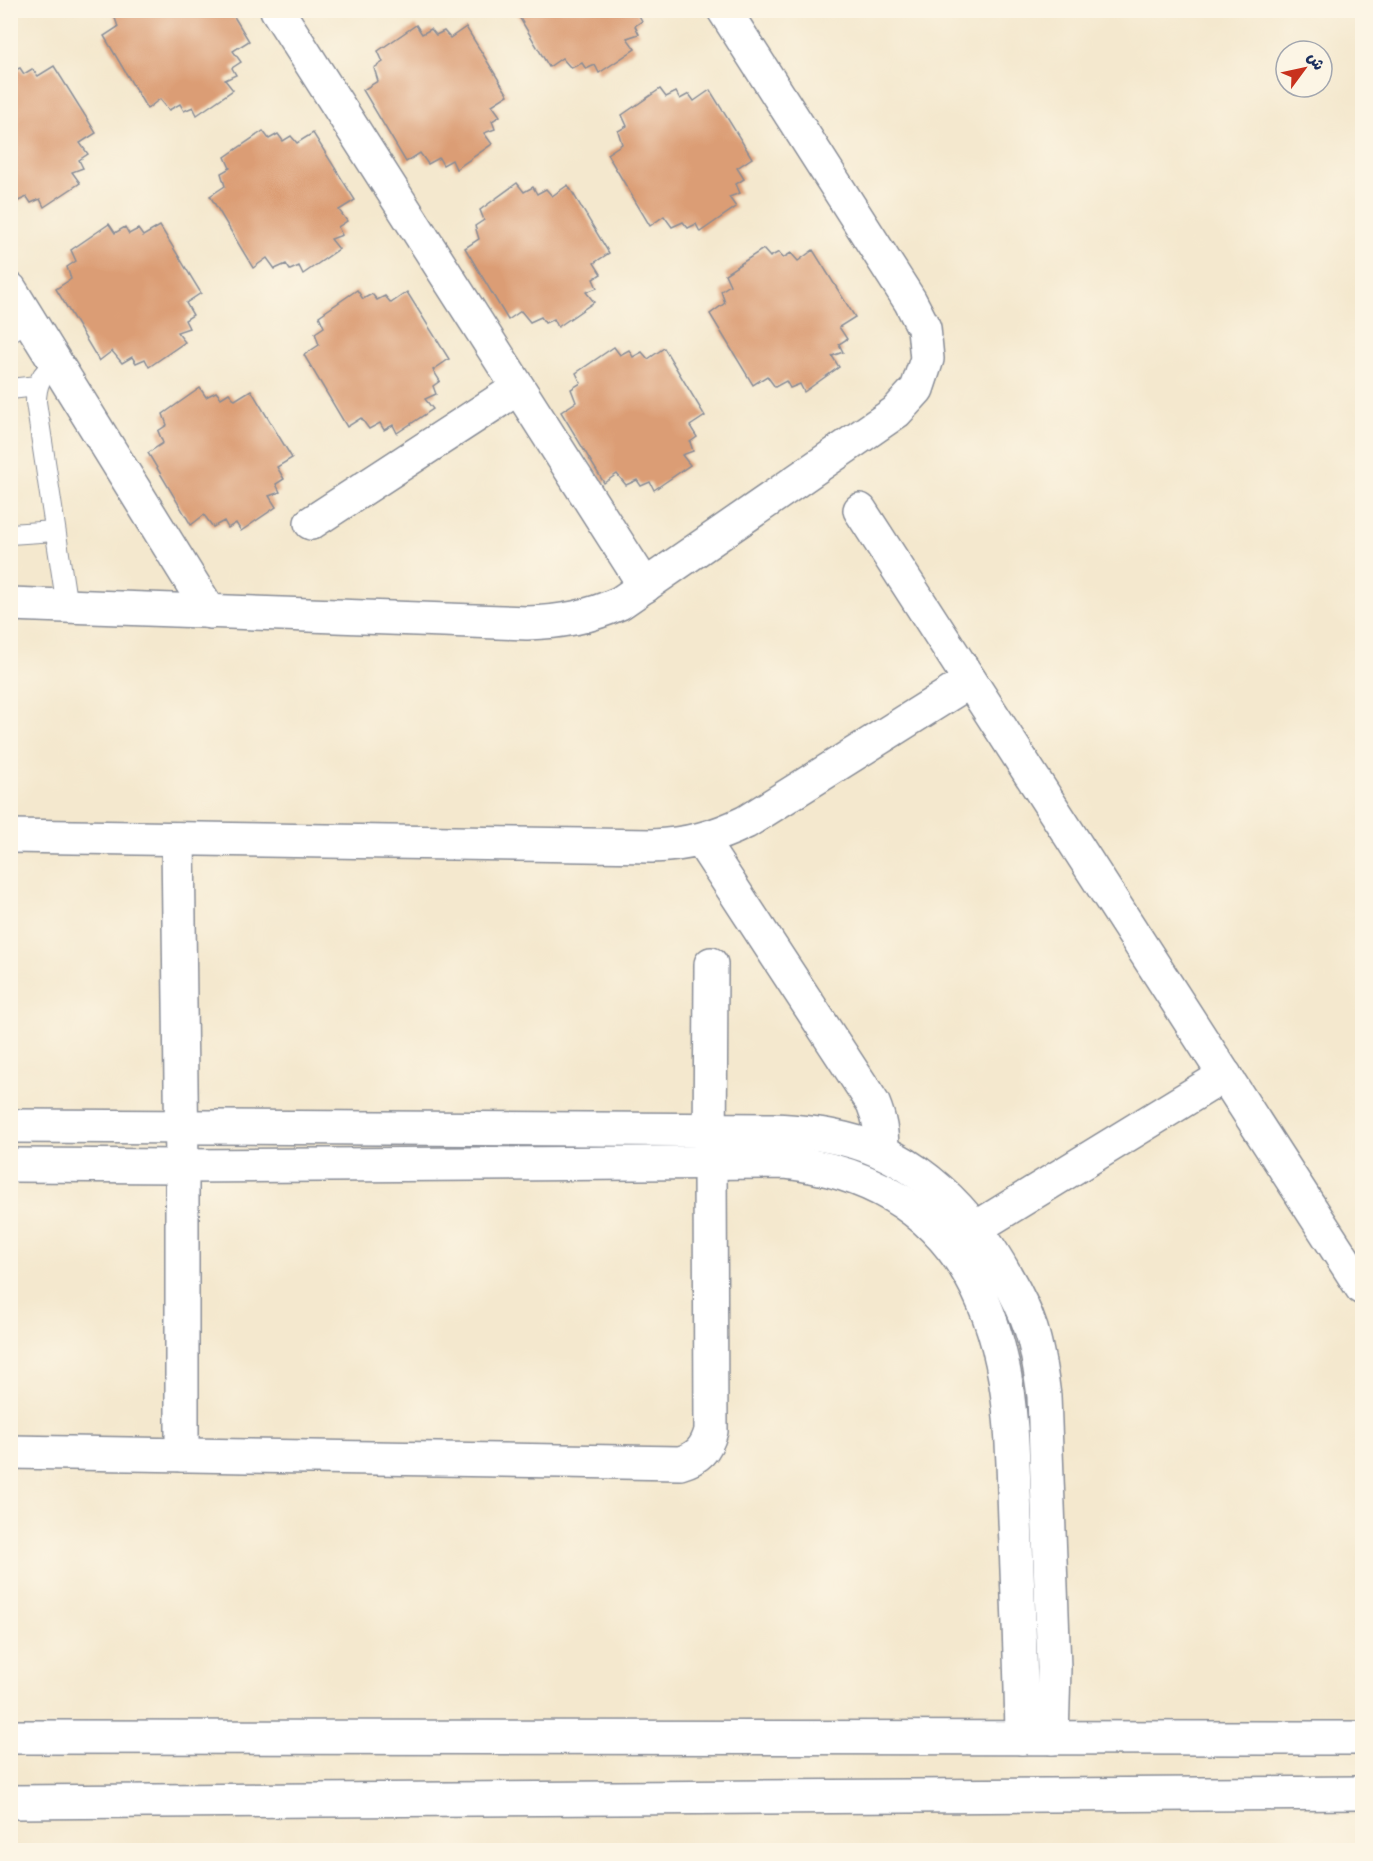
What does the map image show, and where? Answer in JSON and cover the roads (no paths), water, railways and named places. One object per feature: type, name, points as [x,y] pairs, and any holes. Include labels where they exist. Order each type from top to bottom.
[{"type":"street","points":[[277,10],[645,586]]},
{"type":"street","points":[[10,604],[527,623],[551,623],[575,619],[598,613],[620,603],[896,412],[917,389],[927,359],[924,328],[910,301],[724,10]]},
{"type":"street","points":[[10,289],[20,325],[46,374],[210,612]]},
{"type":"street","points":[[311,523],[518,388]]},
{"type":"street","points":[[860,510],[1362,1288]]},
{"type":"street","points":[[10,836],[652,846],[685,844],[725,832],[746,822],[970,681]]},
{"type":"street","points":[[178,839],[182,1166],[182,1455]]},
{"type":"street","points":[[701,840],[873,1103],[882,1132],[882,1152]]},
{"type":"street","points":[[10,1452],[680,1463],[700,1454],[708,1443],[711,1431],[711,964]]},
{"type":"street","points":[[976,1228],[1225,1075]]},
{"type":"street","points":[[10,1126],[772,1130],[809,1132],[846,1139],[882,1152],[909,1166],[956,1205],[976,1228],[998,1260],[1017,1294],[1030,1327],[1039,1361],[1044,1396],[1054,1668],[1037,1738]]},
{"type":"street","points":[[10,1165],[786,1162],[814,1165],[868,1182],[917,1212],[957,1253],[986,1305],[995,1333],[1008,1394],[1012,1438],[1022,1670],[1037,1738]]},
{"type":"street","points":[[10,1737],[1362,1738]]},
{"type":"street","points":[[10,1803],[1362,1793]]},
{"type":"lane","points":[[10,389],[46,374]]},
{"type":"lane","points":[[46,374],[36,402],[67,607]]},
{"type":"lane","points":[[10,534],[55,531]]}]
